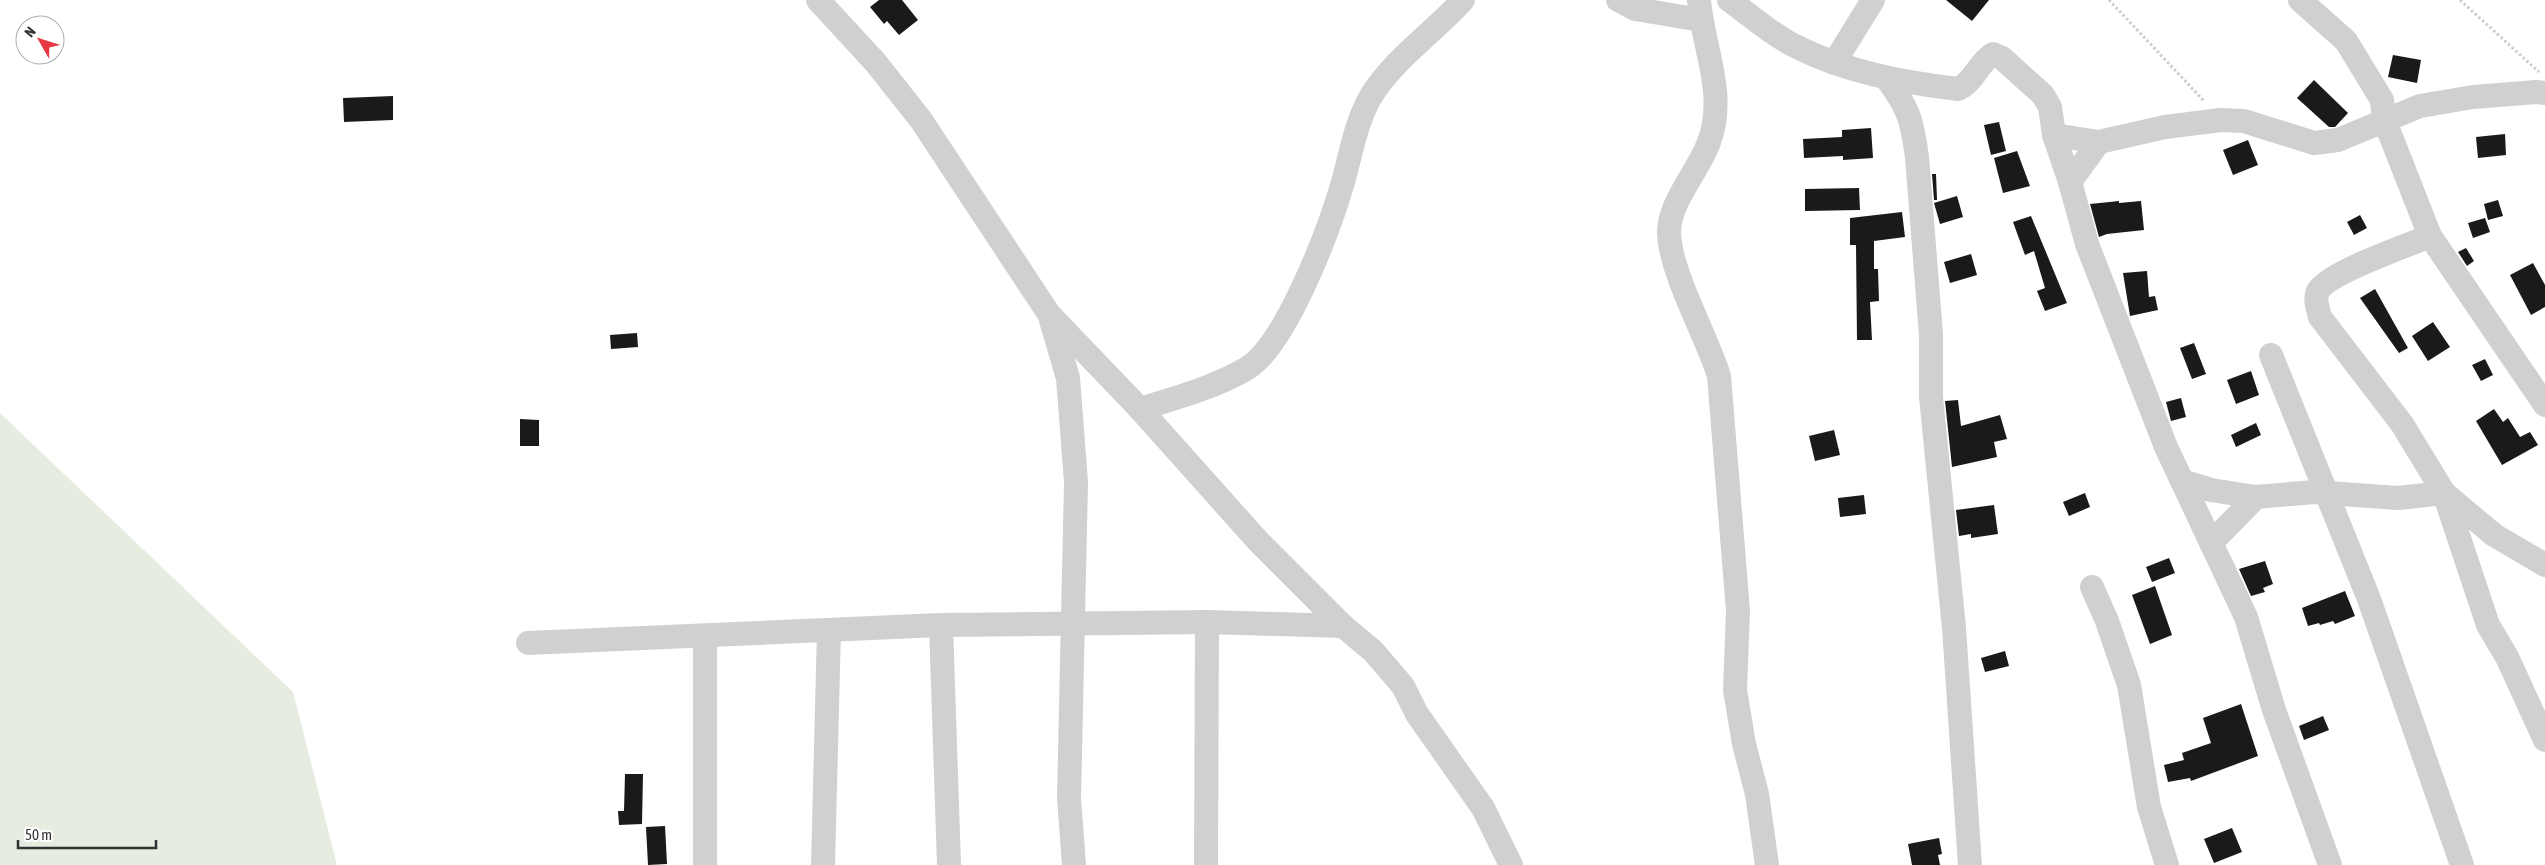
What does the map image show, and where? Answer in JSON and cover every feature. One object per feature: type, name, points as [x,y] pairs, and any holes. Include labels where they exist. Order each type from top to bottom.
[{"type":"street","points":[[818,0],[876,63],[921,120],[1049,314],[1140,409],[1258,541],[1343,626],[1373,651],[1403,686],[1417,714],[1483,808],[1511,865]]},
{"type":"street","points":[[1140,409],[1196,392],[1248,368],[1277,336],[1293,308],[1319,248],[1342,184],[1356,129],[1371,96],[1397,61],[1423,39],[1462,0]]},
{"type":"street","points":[[1618,0],[1635,9],[1700,10],[1716,91],[1715,119],[1709,142],[1672,214],[1669,231],[1683,284],[1710,348],[1719,376],[1738,612],[1735,690],[1744,744],[1757,794],[1767,865]]},
{"type":"street","points":[[1729,0],[1793,46],[1834,63],[1887,79],[1958,89],[1968,85],[1985,59],[1994,54],[2002,58],[2043,94],[2050,107],[2054,135],[2070,182],[2087,244],[2166,447],[2246,617],[2274,710],[2330,865]]},
{"type":"street","points":[[1834,63],[1873,0]]},
{"type":"street","points":[[2300,0],[2346,41],[2382,100],[2384,119],[2430,236],[2545,405]]},
{"type":"street","points":[[1887,79],[1906,105],[1914,130],[1917,157],[1931,335],[1931,397],[1954,628],[1970,865]]},
{"type":"street","points":[[2054,135],[2100,142],[2165,127],[2221,120],[2244,121],[2314,143],[2338,140],[2384,119],[2420,106],[2473,97],[2536,92],[2545,94]]},
{"type":"street","points":[[2070,182],[2100,142]]},
{"type":"street","points":[[2430,236],[2333,277],[2318,291],[2316,304],[2320,317],[2402,424],[2444,493],[2488,625],[2507,657],[2545,740]]},
{"type":"street","points":[[1049,314],[1068,378],[1076,482],[1069,798],[1074,865]]},
{"type":"street","points":[[2271,355],[2369,599],[2462,865]]},
{"type":"street","points":[[2182,481],[2211,490],[2256,497],[2278,494],[2327,494],[2398,498],[2444,493],[2494,535],[2545,565]]},
{"type":"street","points":[[2211,543],[2256,497]]},
{"type":"street","points":[[2092,587],[2108,621],[2128,685],[2149,807],[2167,865]]},
{"type":"street","points":[[528,643],[941,625],[1207,622],[1343,626]]},
{"type":"street","points":[[1206,865],[1207,622]]},
{"type":"street","points":[[941,625],[949,865]]},
{"type":"street","points":[[823,865],[829,630]]},
{"type":"street","points":[[704,865],[705,636]]},
{"type":"path","points":[[2110,0],[2221,120]]},
{"type":"path","points":[[2460,0],[2528,64],[2545,76]]},
{"type":"shaded area","points":[[0,413],[293,692],[337,865],[0,865]]},
{"type":"building","points":[[879,0],[902,0],[918,20],[899,35],[887,21],[884,24],[870,7]]},
{"type":"building","points":[[1946,0],[1989,0],[1972,21]]},
{"type":"building","points":[[2393,55],[2421,60],[2417,83],[2388,77]]},
{"type":"building","points":[[2314,80],[2348,113],[2335,127],[2329,127],[2297,98]]},
{"type":"building","points":[[393,96],[393,120],[344,122],[343,98]]},
{"type":"building","points":[[1999,122],[2006,151],[1991,155],[1984,125]]},
{"type":"building","points":[[1871,128],[1873,158],[1843,160],[1843,156],[1804,158],[1803,139],[1842,137],[1842,130]]},
{"type":"building","points":[[2505,134],[2506,155],[2478,158],[2476,137]]},
{"type":"building","points":[[2248,140],[2258,165],[2233,175],[2223,150]]},
{"type":"building","points":[[2017,151],[2030,186],[2003,193],[1994,158]]},
{"type":"building","points":[[1932,174],[1936,174],[1937,200],[1934,200]]},
{"type":"building","points":[[1859,188],[1860,210],[1805,211],[1805,189]]},
{"type":"building","points":[[1957,196],[1963,217],[1940,224],[1934,203]]},
{"type":"building","points":[[2498,200],[2503,216],[2488,220],[2484,204]]},
{"type":"building","points":[[2119,201],[2119,203],[2141,201],[2144,230],[2107,234],[2099,237],[2090,204]]},
{"type":"building","points":[[1902,212],[1905,237],[1874,241],[1874,269],[1878,269],[1879,301],[1870,302],[1872,340],[1857,340],[1856,245],[1850,245],[1850,218]]},
{"type":"building","points":[[2360,215],[2367,228],[2354,235],[2347,222]]},
{"type":"building","points":[[2031,216],[2067,303],[2045,311],[2037,291],[2045,288],[2034,251],[2025,255],[2013,222]]},
{"type":"building","points":[[2485,218],[2490,232],[2473,238],[2468,223]]},
{"type":"building","points":[[2466,248],[2474,261],[2467,266],[2458,252]]},
{"type":"building","points":[[1971,254],[1977,275],[1950,283],[1944,262]]},
{"type":"building","points":[[2533,263],[2545,285],[2545,307],[2531,315],[2510,275]]},
{"type":"building","points":[[2147,271],[2149,297],[2155,296],[2158,310],[2130,316],[2123,273]]},
{"type":"building","points":[[2375,289],[2408,348],[2399,353],[2360,298]]},
{"type":"building","points":[[2433,322],[2450,347],[2428,361],[2412,336]]},
{"type":"building","points":[[637,333],[638,347],[611,349],[610,335]]},
{"type":"building","points":[[2194,343],[2206,374],[2192,379],[2180,348]]},
{"type":"building","points":[[2485,359],[2493,375],[2481,381],[2472,365]]},
{"type":"building","points":[[2251,371],[2259,395],[2236,404],[2227,380]]},
{"type":"building","points":[[2181,398],[2186,417],[2171,421],[2166,402]]},
{"type":"building","points":[[1958,400],[1961,426],[2000,415],[2007,439],[1994,442],[1997,457],[1952,467],[1945,401]]},
{"type":"building","points":[[2494,409],[2503,422],[2508,418],[2520,437],[2530,432],[2538,445],[2502,465],[2476,421]]},
{"type":"building","points":[[520,419],[539,420],[539,446],[520,446]]},
{"type":"building","points":[[2256,423],[2261,435],[2236,447],[2231,435]]},
{"type":"building","points":[[1834,430],[1840,455],[1815,461],[1809,436]]},
{"type":"building","points":[[2085,493],[2090,507],[2069,516],[2063,502]]},
{"type":"building","points":[[1864,495],[1866,514],[1840,517],[1838,498]]},
{"type":"building","points":[[1994,505],[1998,534],[1971,538],[1971,534],[1959,536],[1956,510]]},
{"type":"building","points":[[2169,558],[2175,573],[2152,582],[2146,567]]},
{"type":"building","points":[[2265,561],[2273,584],[2263,588],[2265,592],[2251,596],[2239,569]]},
{"type":"building","points":[[2155,586],[2172,635],[2150,644],[2132,595]]},
{"type":"building","points":[[2345,591],[2355,616],[2335,624],[2333,621],[2308,626],[2302,608]]},
{"type":"building","points":[[2005,651],[2009,666],[1985,672],[1981,658]]},
{"type":"building","points":[[2241,704],[2258,756],[2191,781],[2190,778],[2168,782],[2164,765],[2184,760],[2182,753],[2211,743],[2203,718]]},
{"type":"building","points":[[2323,716],[2329,730],[2304,740],[2299,726]]},
{"type":"building","points":[[625,774],[643,774],[642,824],[619,825],[618,811],[624,811]]},
{"type":"building","points":[[665,826],[667,864],[648,865],[646,827]]},
{"type":"building","points":[[2232,828],[2242,852],[2214,863],[2204,839]]},
{"type":"building","points":[[1939,838],[1942,854],[1938,855],[1940,865],[1912,865],[1908,844]]}]
